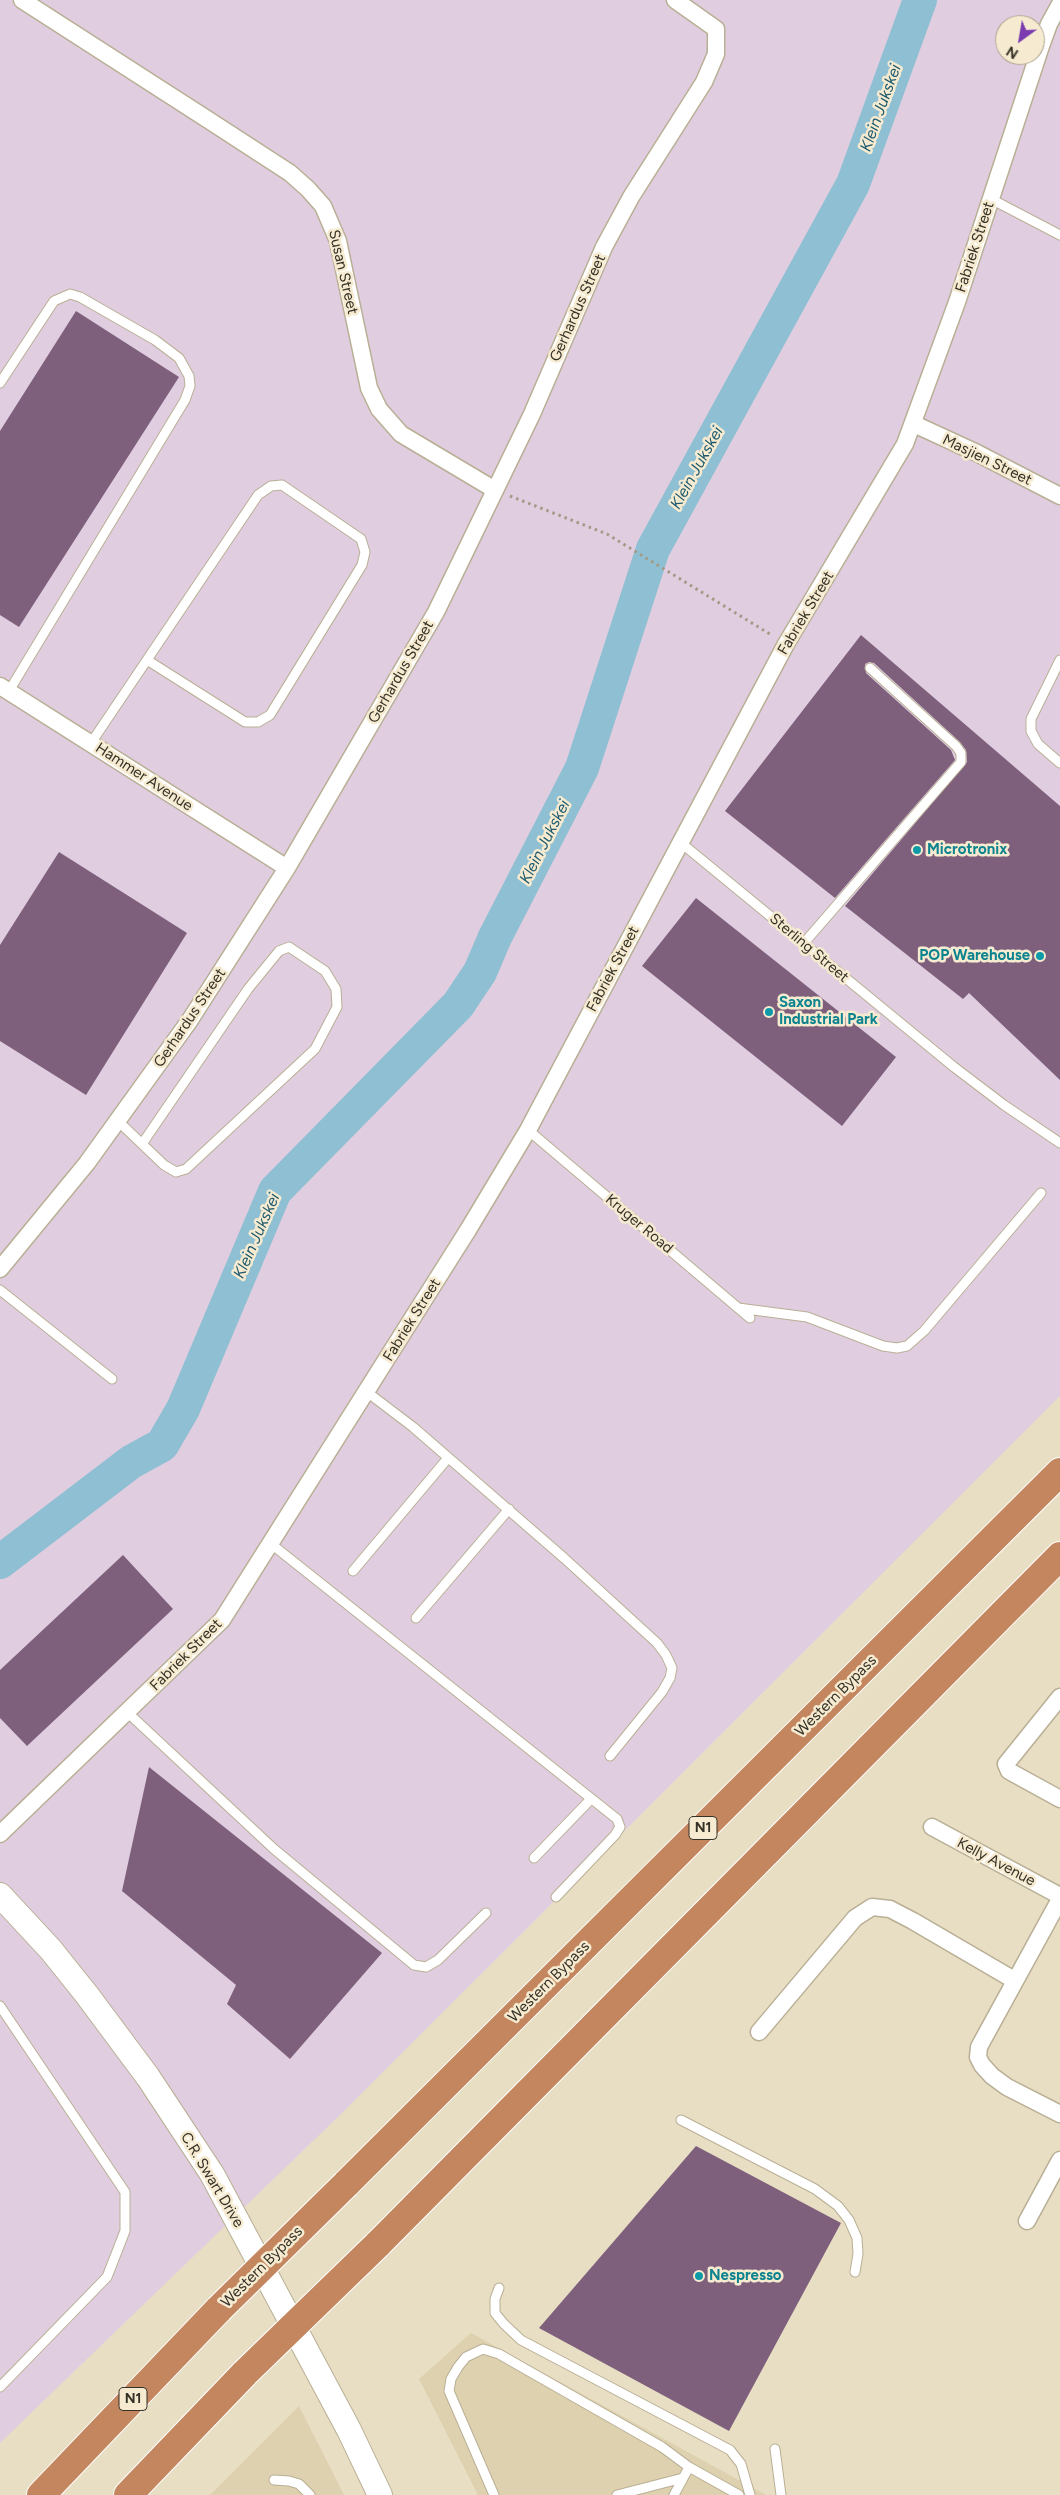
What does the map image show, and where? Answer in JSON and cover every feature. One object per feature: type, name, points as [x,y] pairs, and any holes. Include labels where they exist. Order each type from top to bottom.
[{"type":"highway","name":"Western Bypass","points":[[43,2493],[219,2309],[1060,1472]]},
{"type":"highway","points":[[128,2495],[245,2373],[377,2245],[1060,1556]]},
{"type":"street","name":"Susan Street","points":[[22,0],[290,173],[308,189],[323,206],[338,241],[369,388],[379,409],[401,434],[495,490]]},
{"type":"street","name":"Gerhardus Street","points":[[2,1263],[66,1190],[190,1020],[287,868],[436,612],[532,414],[604,247],[631,197],[711,69],[716,54],[716,29],[675,0]]},
{"type":"street","name":"Fabriek Street","points":[[0,1834],[222,1620],[367,1392],[528,1130],[786,644],[884,483],[914,424],[1046,31],[1060,4]]},
{"type":"street","name":"Masjien Street","points":[[914,424],[977,453],[1060,496]]},
{"type":"street","name":"Hammer Avenue","points":[[4,688],[287,868]]},
{"type":"street","points":[[1060,1697],[1006,1764],[1009,1771],[1060,1799]]},
{"type":"street","name":"Kelly Avenue","points":[[932,1827],[1060,1898]]},
{"type":"street","name":"C.R. Swart Drive","points":[[0,1895],[51,1950],[87,1995],[148,2077],[212,2174],[349,2430],[380,2495]]},
{"type":"street","points":[[1060,1898],[979,2047],[978,2057],[982,2065],[992,2076],[1007,2087],[1060,2114]]},
{"type":"street","points":[[759,2032],[855,1918],[872,1907],[890,1910],[913,1921],[1014,1980]]},
{"type":"street","points":[[1027,2221],[1060,2160]]},
{"type":"lane","points":[[990,199],[1060,235]]},
{"type":"lane","points":[[0,383],[54,300],[70,294],[80,296],[161,344],[178,358],[189,376],[190,386],[185,400],[4,688]]},
{"type":"lane","points":[[91,743],[258,495],[271,486],[282,485],[361,539],[365,552],[362,565],[270,715],[258,722],[245,722],[147,660]]},
{"type":"lane","points":[[1060,660],[1031,719],[1031,731],[1038,744],[1060,763]]},
{"type":"lane","points":[[804,943],[961,762],[961,753],[956,746],[870,668]]},
{"type":"lane","name":"Sterling Street","points":[[680,842],[954,1067],[1004,1105],[1060,1143]]},
{"type":"lane","points":[[118,1121],[142,1144],[164,1165],[176,1172],[182,1172],[197,1161],[315,1048],[334,1016],[337,1006],[336,989],[325,971],[289,947],[279,950],[248,989],[142,1144]]},
{"type":"lane","name":"Kruger Road","points":[[528,1130],[750,1318]]},
{"type":"lane","points":[[738,1308],[807,1317],[882,1346],[897,1348],[907,1346],[924,1331],[1041,1193]]},
{"type":"lane","points":[[0,1290],[112,1379]]},
{"type":"lane","points":[[367,1392],[509,1510],[657,1643],[672,1668],[670,1678],[655,1703],[610,1756]]},
{"type":"lane","points":[[352,1571],[448,1458]]},
{"type":"lane","points":[[416,1618],[509,1510]]},
{"type":"lane","points":[[270,1543],[617,1819],[620,1827],[556,1897]]},
{"type":"lane","points":[[127,1712],[274,1850],[414,1965],[426,1967],[438,1960],[486,1913]]},
{"type":"lane","points":[[534,1858],[591,1799]]},
{"type":"lane","points":[[0,2006],[125,2192],[125,2230],[107,2277],[0,2387]]},
{"type":"lane","points":[[680,2120],[816,2189],[838,2206],[849,2220],[857,2238],[858,2254],[855,2272]]},
{"type":"lane","points":[[499,2288],[495,2299],[495,2313],[521,2340],[730,2450],[741,2464],[750,2495]]},
{"type":"lane","points":[[494,2495],[448,2391],[451,2379],[466,2357],[483,2349],[499,2354],[649,2440],[689,2467],[739,2495]]},
{"type":"lane","points":[[775,2449],[781,2495]]},
{"type":"lane","points":[[674,2495],[689,2467]]},
{"type":"lane","points":[[617,2495],[683,2478]]},
{"type":"lane","points":[[274,2480],[290,2481],[299,2484],[310,2495]]},
{"type":"path","points":[[495,490],[607,534],[786,644]]},
{"type":"shaded area","points":[[0,0],[1060,0],[1060,1396],[339,2116],[0,2443]]},
{"type":"shaded area","points":[[471,2333],[766,2495],[478,2495],[419,2379]]},
{"type":"shaded area","points":[[299,2406],[344,2495],[210,2495]]},
{"type":"building","points":[[76,311],[179,377],[19,627],[0,615],[0,431]]},
{"type":"building","name":"Microtronix","points":[[861,635],[1060,806],[1060,1080],[969,993],[963,999],[845,906],[967,762],[966,750],[960,742],[874,663],[869,662],[865,664],[866,673],[951,750],[955,760],[835,898],[725,811]]},
{"type":"building","points":[[59,852],[187,933],[86,1095],[0,1041],[0,945]]},
{"type":"building","name":"Saxon Industrial Park","points":[[696,898],[896,1057],[842,1126],[642,966]]},
{"type":"building","points":[[123,1555],[173,1609],[27,1746],[0,1718],[0,1670]]},
{"type":"building","points":[[149,1767],[382,1953],[290,2059],[227,2004],[236,1985],[122,1891]]},
{"type":"building","name":"Nespresso","points":[[696,2146],[841,2223],[729,2431],[539,2328]]},
{"type":"waterway","name":"Klein Jukskei","points":[[0,1562],[131,1462],[162,1445],[183,1409],[275,1191],[458,1005],[480,972],[495,937],[582,768],[653,549],[853,184],[920,0]]},
{"type":"place","name":"Microtronix","points":[[917,850]]},
{"type":"place","name":"POP Warehouse","points":[[1040,956]]},
{"type":"place","name":"Saxon Industrial Park","points":[[769,1012]]},
{"type":"place","name":"Nespresso","points":[[699,2276]]}]
